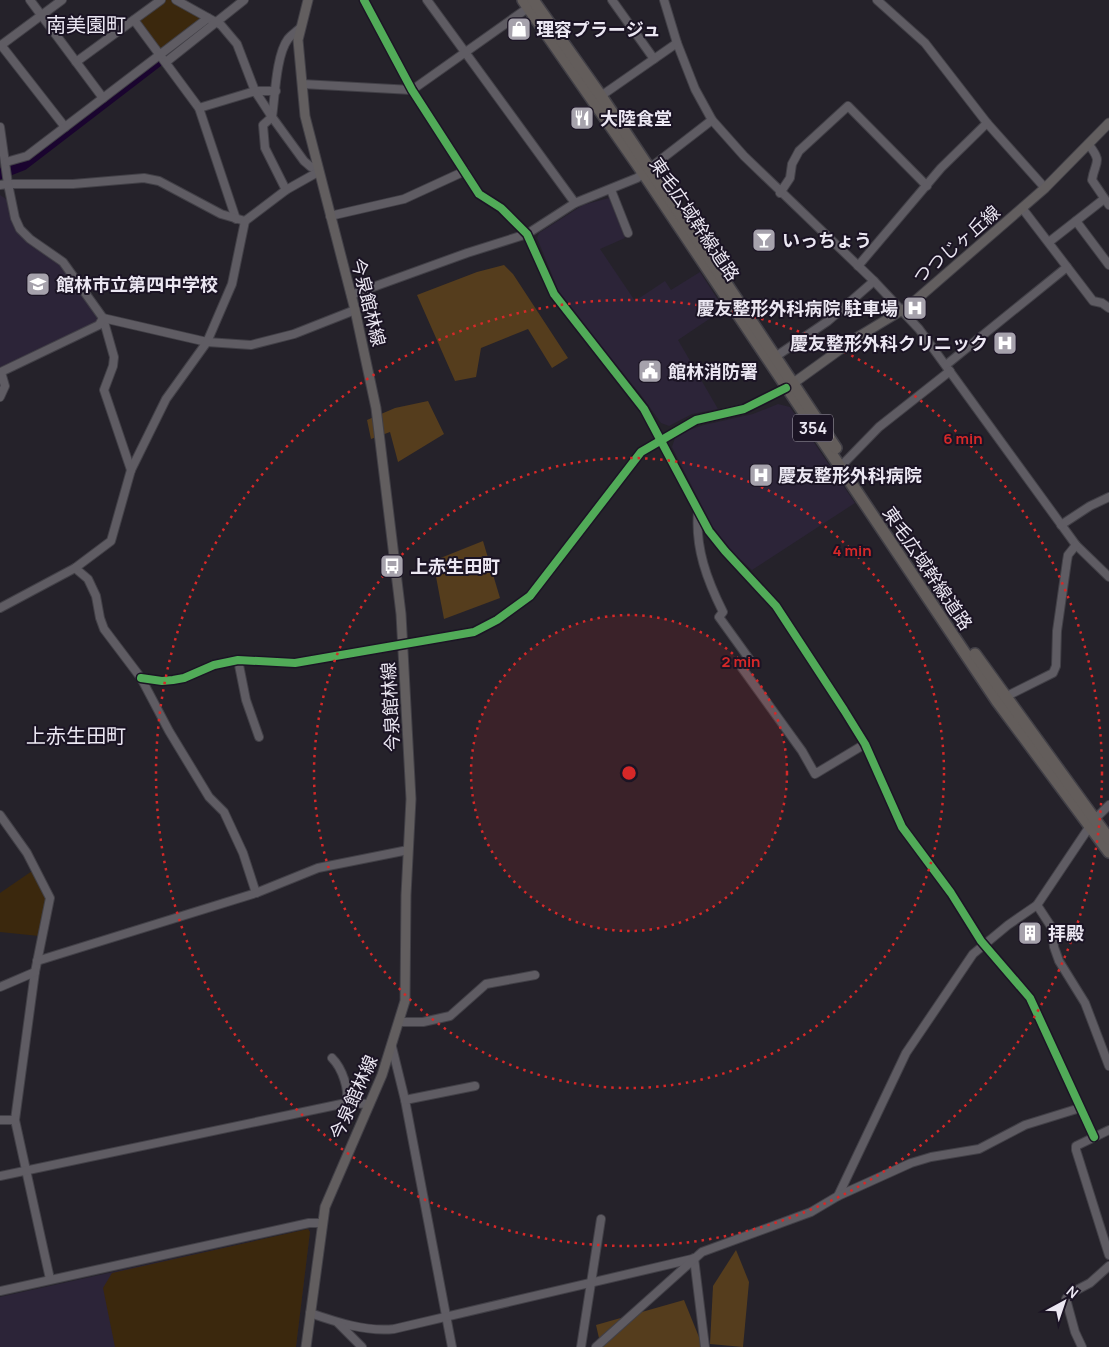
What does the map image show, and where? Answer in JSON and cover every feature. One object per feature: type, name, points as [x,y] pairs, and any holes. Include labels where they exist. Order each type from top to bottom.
[{"type":"highway","name":"東毛広域幹線道路","points":[[532,2],[775,357],[789,386],[845,462],[1001,700]]},
{"type":"highway","name":"東毛広域幹線道路","points":[[647,171],[789,386],[1001,700],[1092,824],[1109,852]]},
{"type":"highway","name":"東毛広域幹線道路","points":[[1092,824],[1109,839]]},
{"type":"main road","name":"今泉館林線","points":[[306,1347],[321,1224],[334,1182],[369,1104],[400,1022],[407,981],[405,924],[411,799],[404,646],[395,550],[376,408],[355,310],[305,116],[298,52],[300,28],[308,0]]},
{"type":"main road","name":"つつじヶ丘線","points":[[789,386],[856,338],[902,311],[1045,188],[1109,123]]},
{"type":"street","points":[[30,0],[103,98]]},
{"type":"street","points":[[62,0],[1,45],[65,128]]},
{"type":"street","points":[[76,62],[161,0]]},
{"type":"street","points":[[176,0],[221,26],[236,44],[255,91],[272,117],[304,161],[311,167],[318,169]]},
{"type":"street","points":[[6,162],[26,156],[103,98],[163,59],[244,0]]},
{"type":"street","points":[[364,0],[412,90],[479,194],[501,208],[527,234],[554,294],[638,401],[662,438],[698,512],[717,542],[776,606],[865,744],[902,827],[985,943],[1030,998],[1094,1137]]},
{"type":"street","points":[[427,0],[575,203]]},
{"type":"street","points":[[612,0],[654,59]]},
{"type":"street","points":[[664,0],[677,43],[695,89],[712,120],[780,193],[874,281],[902,311],[948,368],[1076,545],[1109,577]]},
{"type":"street","points":[[877,0],[924,43],[987,124],[1045,188]]},
{"type":"street","points":[[302,84],[412,90],[465,53],[532,2]]},
{"type":"street","points":[[163,59],[208,18]]},
{"type":"street","points":[[134,20],[199,108],[236,219]]},
{"type":"street","points":[[286,190],[266,148],[263,125],[272,117],[285,44],[288,38],[300,28]]},
{"type":"street","points":[[598,99],[677,43]]},
{"type":"street","points":[[199,108],[255,91],[276,91]]},
{"type":"street","points":[[780,193],[790,178],[792,164],[799,151],[848,106],[927,186]]},
{"type":"street","points":[[351,295],[467,252],[527,234],[575,203],[611,190],[647,171],[712,120]]},
{"type":"street","points":[[858,266],[927,186],[940,168],[987,124]]},
{"type":"street","points":[[0,127],[6,162],[4,184],[20,229],[30,239],[63,262],[84,288],[103,318],[114,357],[113,366],[104,390],[131,470]]},
{"type":"street","points":[[1049,242],[1076,221],[1107,202],[1092,180],[1098,156],[1089,145]]},
{"type":"street","points":[[0,608],[75,568],[110,541],[131,470],[166,399],[207,342],[232,284],[245,221],[318,169]]},
{"type":"street","points":[[330,216],[404,199],[465,171]]},
{"type":"street","points":[[4,184],[73,184],[144,178],[159,181],[221,214],[245,221]]},
{"type":"street","points":[[611,190],[628,233]]},
{"type":"street","points":[[1022,208],[1093,301],[1102,303],[1109,308]]},
{"type":"street","points":[[1076,221],[1109,265]]},
{"type":"street","points":[[845,462],[879,427],[1067,267]]},
{"type":"street","points":[[775,357],[828,321],[874,281]]},
{"type":"street","points":[[1102,303],[1109,297]]},
{"type":"street","points":[[103,318],[207,342],[251,345],[294,334],[355,310]]},
{"type":"street","points":[[0,397],[5,386],[1,372],[99,325],[103,318]]},
{"type":"street","points":[[141,678],[162,681],[184,678],[214,665],[238,660],[295,663],[359,650],[404,646],[474,632],[515,608],[530,596],[545,580],[632,462],[662,438],[696,420],[759,403],[789,386]]},
{"type":"street","points":[[1061,525],[1090,506],[1109,497]]},
{"type":"street","points":[[698,512],[697,536],[708,581],[723,612],[718,616],[750,660],[742,668],[802,751],[815,774],[865,744]]},
{"type":"street","points":[[1001,700],[1053,673],[1056,666],[1057,631],[1068,555],[1076,545]]},
{"type":"street","points":[[75,568],[88,578],[96,596],[104,630],[141,678],[169,731],[209,798],[224,812],[243,853],[256,893]]},
{"type":"street","points":[[238,660],[246,700],[259,737]]},
{"type":"street","points":[[838,1196],[906,1052],[974,954],[985,943],[1037,905],[1092,824],[1109,805]]},
{"type":"street","points":[[0,815],[28,853],[50,898],[35,972],[15,1120],[50,1279]]},
{"type":"street","points":[[38,961],[256,893],[318,868],[408,850]]},
{"type":"street","points":[[1037,905],[1052,928],[1059,961],[1085,1003],[1109,1066]]},
{"type":"street","points":[[0,987],[35,972]]},
{"type":"street","points":[[400,1022],[423,1022],[450,1016],[486,984],[534,975]]},
{"type":"street","points":[[1100,1041],[1109,1038]]},
{"type":"street","points":[[392,1047],[405,1100],[452,1347]]},
{"type":"street","points":[[332,1058],[342,1072],[347,1098],[346,1102]]},
{"type":"street","points":[[405,1100],[475,1086]]},
{"type":"street","points":[[0,1176],[346,1102],[369,1104]]},
{"type":"street","points":[[596,1347],[702,1252],[811,1212],[838,1196],[911,1163],[931,1156],[980,1149],[1025,1125],[1080,1108]]},
{"type":"street","points":[[0,1120],[15,1120]]},
{"type":"street","points":[[1109,1130],[1080,1142],[1076,1146],[1109,1255]]},
{"type":"street","points":[[580,1347],[601,1219]]},
{"type":"street","points":[[0,1291],[309,1223],[321,1224]]},
{"type":"street","points":[[310,1313],[338,1323],[384,1330],[591,1284],[694,1258]]},
{"type":"street","points":[[694,1258],[705,1347]]},
{"type":"street","points":[[1082,1347],[1074,1332],[1066,1298],[1068,1294],[1090,1283],[1109,1266]]},
{"type":"street","points":[[338,1323],[362,1347]]},
{"type":"shaded area","points":[[164,0],[176,0],[207,18],[160,49],[136,20]]},
{"type":"shaded area","name":"館林市立第四中学校","points":[[0,195],[9,201],[26,240],[62,266],[98,317],[95,323],[0,368]]},
{"type":"shaded area","points":[[609,198],[625,238],[600,249],[635,301],[665,281],[671,290],[700,272],[724,309],[678,340],[718,409],[692,414],[669,426],[661,423],[641,395],[574,314],[559,292],[537,238],[539,233],[583,205]]},
{"type":"shaded area","points":[[504,265],[513,274],[568,358],[552,368],[528,329],[481,348],[476,377],[455,381],[417,295],[477,272]]},
{"type":"shaded area","points":[[428,401],[444,434],[398,462],[390,432],[371,439],[367,420],[395,408]]},
{"type":"shaded area","name":"慶友整形外科病院","points":[[778,404],[790,407],[855,503],[752,570],[732,552],[712,526],[672,447],[675,438],[689,430],[753,414]]},
{"type":"shaded area","points":[[483,541],[500,598],[444,619],[433,561]]},
{"type":"shaded area","points":[[35,869],[46,899],[39,936],[0,932],[0,893]]},
{"type":"shaded area","points":[[308,1229],[310,1232],[296,1347],[0,1347],[0,1297]]},
{"type":"shaded area","points":[[308,1229],[310,1232],[296,1347],[115,1347],[103,1288],[112,1273]]},
{"type":"shaded area","points":[[736,1250],[749,1282],[743,1347],[710,1344],[713,1286]]},
{"type":"shaded area","points":[[684,1300],[703,1347],[601,1347],[596,1325]]},
{"type":"waterway","points":[[0,174],[23,165],[195,33]]},
{"type":"cycle path","points":[[364,0],[412,90],[479,194],[501,208],[527,234],[554,294],[644,409],[709,531],[776,606],[844,710],[865,744],[902,827],[951,893],[981,941],[1030,998],[1094,1137]]},
{"type":"cycle path","points":[[141,678],[162,681],[173,680],[184,678],[214,665],[238,660],[295,663],[474,632],[497,620],[530,596],[641,452],[696,420],[744,409],[786,388]]},
{"type":"place","name":"理容プラージュ","points":[[519,29]]},
{"type":"place","name":"大陸食堂","points":[[582,118]]},
{"type":"place","name":"いっちょう","points":[[764,240]]},
{"type":"place","name":"館林市立第四中学校","points":[[38,284]]},
{"type":"place","name":"慶友整形外科病院 駐車場","points":[[915,308]]},
{"type":"place","name":"慶友整形外科クリニック","points":[[1005,343]]},
{"type":"place","name":"館林消防署","points":[[650,371]]},
{"type":"place","name":"慶友整形外科病院","points":[[761,475]]},
{"type":"place","name":"上赤生田町","points":[[392,566]]},
{"type":"place","name":"拝殿","points":[[1030,933]]},
{"type":"district","name":"南美園町","points":[[86,24]]},
{"type":"district","name":"上赤生田町","points":[[76,735]]}]
